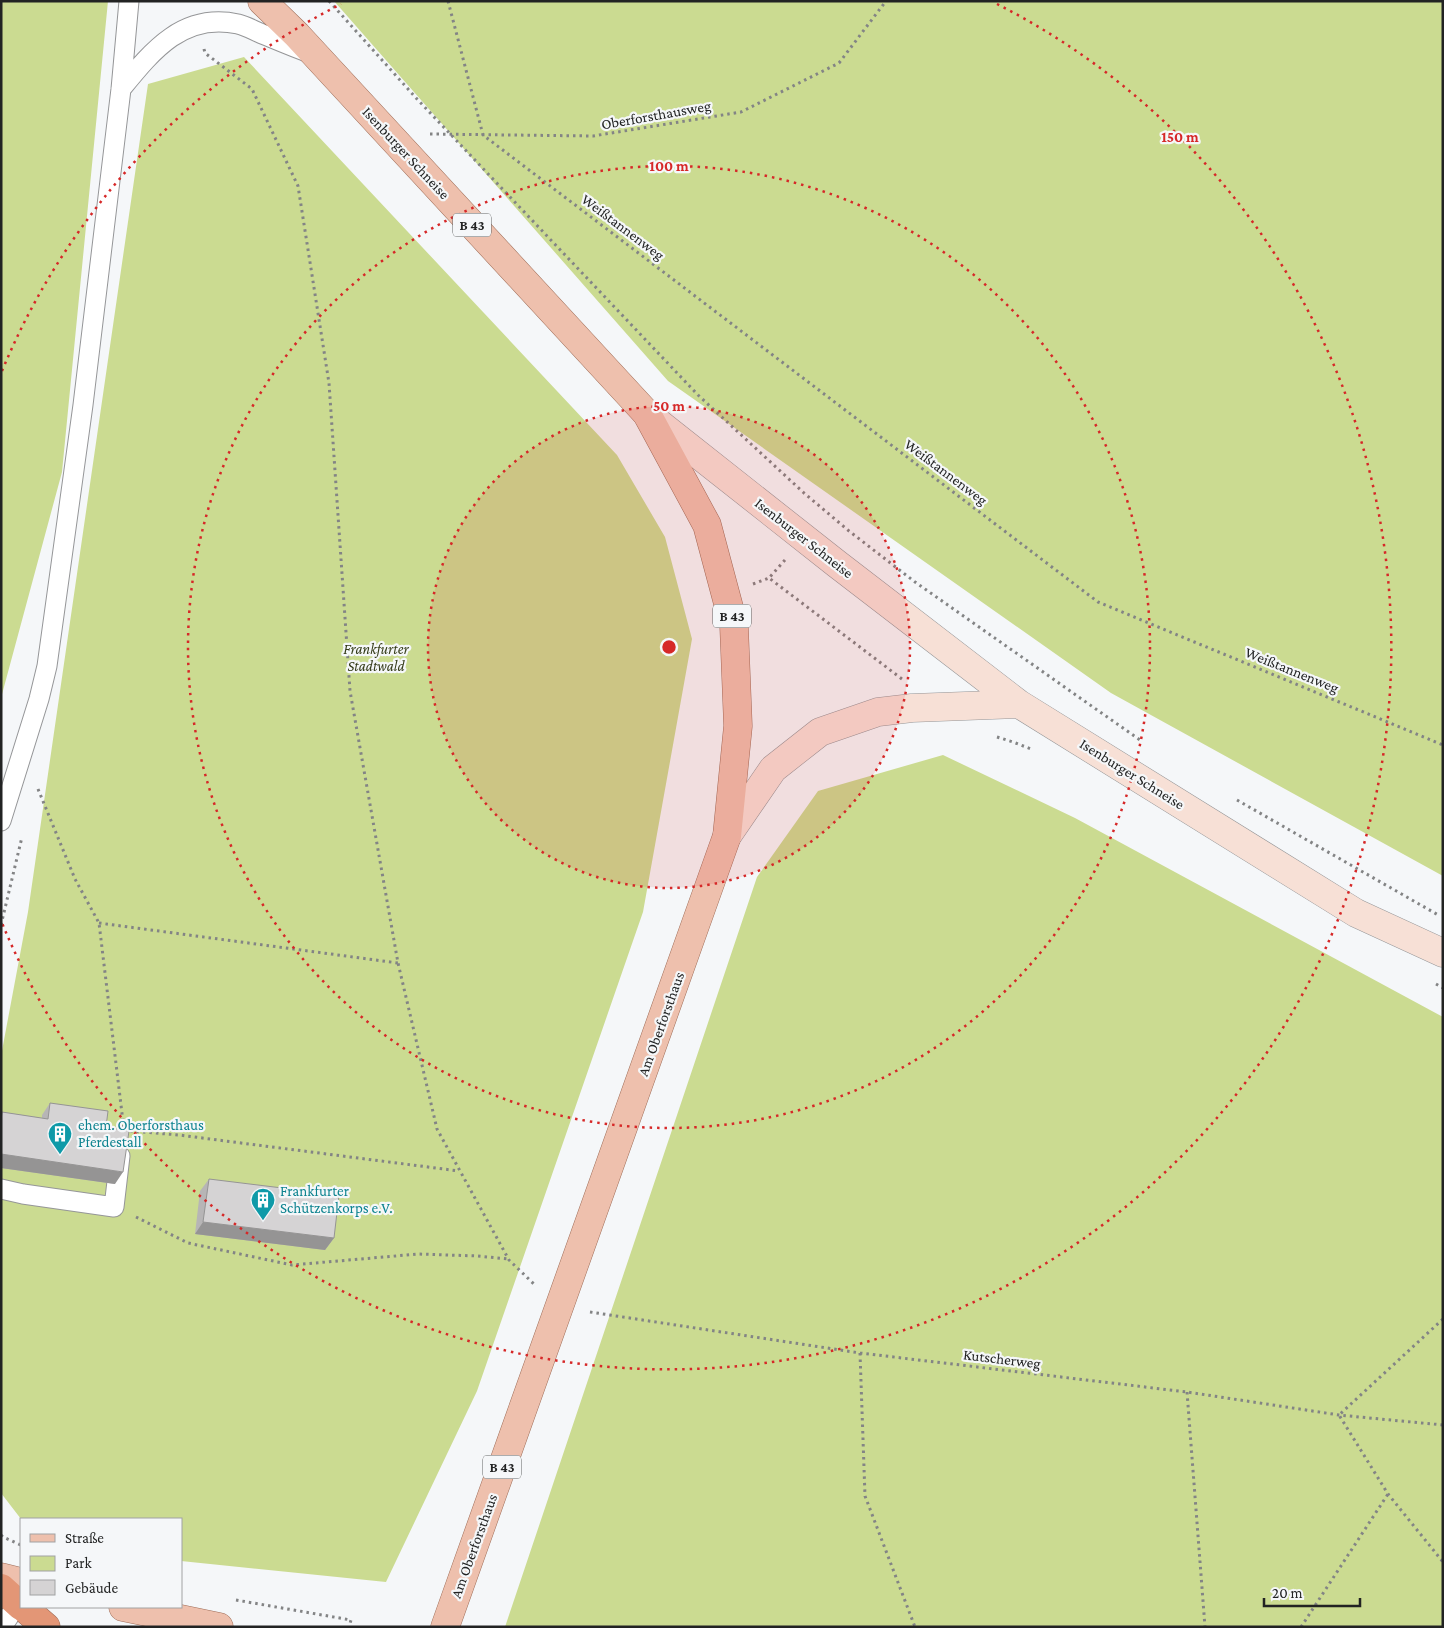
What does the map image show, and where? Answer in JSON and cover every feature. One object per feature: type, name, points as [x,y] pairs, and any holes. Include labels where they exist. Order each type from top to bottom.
[{"type":"highway","points":[[28,1608],[46,1627]]},
{"type":"main road","name":"Isenburger Schneise","points":[[262,1],[297,35],[648,414],[804,538],[1019,704],[1356,913],[1443,953]]},
{"type":"main road","points":[[282,1],[297,35]]},
{"type":"main road","name":"Am Oberforsthaus","points":[[445,1627],[727,836],[738,726],[734,626],[707,525],[648,414]]},
{"type":"main road","points":[[727,836],[773,769],[820,732],[878,712],[912,708],[1019,704]]},
{"type":"main road","points":[[1,1577],[17,1597]]},
{"type":"main road","points":[[128,1608],[219,1627]]},
{"type":"lane","points":[[1,821],[39,700],[47,666],[83,405],[121,89],[129,1]]},
{"type":"lane","points":[[121,89],[150,54],[167,40],[180,32],[204,23],[239,24],[316,56]]},
{"type":"lane","points":[[1,1188],[23,1194],[114,1206],[123,1140]]},
{"type":"lane","points":[[2,1627],[17,1597]]},
{"type":"path","points":[[329,1],[450,134],[698,395],[804,493],[915,582],[1148,746]]},
{"type":"path","points":[[448,1],[483,135]]},
{"type":"path","name":"Oberforsthausweg","points":[[387,133],[593,136],[741,112],[839,63],[886,1]]},
{"type":"path","points":[[205,52],[252,89],[298,186],[329,383],[350,691],[398,963],[437,1130],[509,1260],[559,1308]]},
{"type":"path","name":"Weißtannenweg","points":[[483,135],[1098,602],[1443,745]]},
{"type":"path","points":[[826,512],[769,578],[908,684],[912,708]]},
{"type":"path","points":[[34,792],[36,783],[75,879],[98,922],[124,1130],[179,1135],[460,1171]]},
{"type":"path","points":[[1229,796],[1443,917]]},
{"type":"path","points":[[1,925],[24,830]]},
{"type":"path","points":[[98,922],[398,963]]},
{"type":"path","points":[[114,1206],[188,1243],[292,1265],[418,1254],[478,1256],[509,1260]]},
{"type":"path","name":"Kutscherweg","points":[[559,1308],[860,1353],[1187,1392],[1339,1415],[1443,1425]]},
{"type":"path","points":[[1443,1319],[1339,1415],[1388,1494],[1443,1562]]},
{"type":"path","points":[[860,1353],[865,1496],[915,1627]]},
{"type":"path","points":[[1187,1392],[1205,1627]]},
{"type":"path","points":[[1301,1627],[1388,1494]]},
{"type":"path","points":[[1,1534],[3,1537],[20,1545]]},
{"type":"path","points":[[228,1599],[351,1620],[349,1627]]},
{"type":"green space","points":[[1,1],[108,1],[62,472],[1,698]]},
{"type":"green space","points":[[334,1],[1443,1],[1443,876],[1111,693],[668,381]]},
{"type":"green space","name":"Frankfurter Stadtwald","points":[[244,57],[617,455],[665,537],[692,639],[643,912],[477,1391],[386,1582],[182,1561],[182,1518],[20,1518],[1,1493],[1,1056],[28,912],[148,84]]},
{"type":"green space","points":[[943,755],[1075,818],[1443,1017],[1443,1627],[505,1627],[757,877],[818,791]]},
{"type":"building","name":"ehem. Oberforsthaus Pferdestall","points":[[50,1103],[108,1111],[106,1127],[129,1131],[123,1172],[1,1154],[2,1112],[48,1119]]},
{"type":"building","name":"Frankfurter Schützenkorps e.V.","points":[[209,1179],[339,1195],[334,1238],[203,1222]]},
{"type":"place","name":"ehem. Oberforsthaus Pferdestall","points":[[60,1155]]},
{"type":"place","name":"Frankfurter Schützenkorps e.V.","points":[[263,1221]]}]
